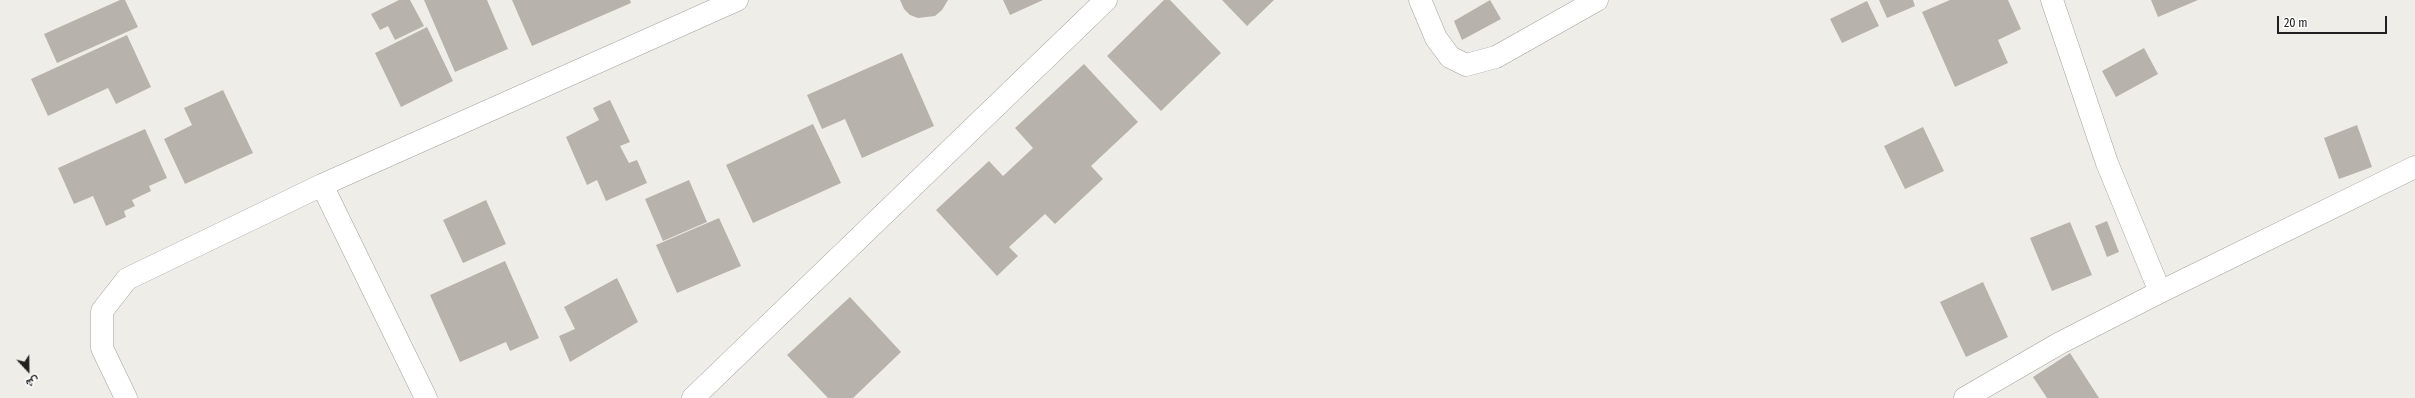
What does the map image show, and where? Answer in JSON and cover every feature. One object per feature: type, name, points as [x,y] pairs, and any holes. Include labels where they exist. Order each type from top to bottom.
[{"type":"street","points":[[126,398],[102,348],[102,311],[127,279],[322,185],[737,0]]},
{"type":"street","points":[[693,398],[1106,0]]},
{"type":"street","points":[[1420,0],[1436,38],[1450,57],[1466,65],[1496,57],[1597,0]]},
{"type":"street","points":[[2052,0],[2107,163],[2160,292]]},
{"type":"street","points":[[1965,398],[2060,343],[2160,292],[2415,167]]},
{"type":"street","points":[[322,185],[426,398]]},
{"type":"building","points":[[120,0],[125,0],[138,27],[57,63],[44,34]]},
{"type":"building","points":[[399,0],[410,0],[424,26],[395,40],[388,26],[380,30],[371,14]]},
{"type":"building","points":[[424,0],[487,0],[508,49],[455,72]]},
{"type":"building","points":[[512,0],[630,0],[631,3],[532,46]]},
{"type":"building","points":[[900,0],[948,0],[942,10],[935,16],[918,18],[910,15],[904,9]]},
{"type":"building","points":[[1003,0],[1043,0],[1010,15]]},
{"type":"building","points":[[1164,0],[1170,0],[1221,53],[1161,111],[1107,56]]},
{"type":"building","points":[[1222,0],[1274,0],[1247,26]]},
{"type":"building","points":[[1490,0],[1501,19],[1462,40],[1454,21]]},
{"type":"building","points":[[1879,0],[1913,0],[1915,6],[1887,18]]},
{"type":"building","points":[[1950,0],[2008,0],[2021,29],[1998,40],[2008,63],[1955,87],[1922,12]]},
{"type":"building","points":[[2151,0],[2198,0],[2158,17]]},
{"type":"building","points":[[1867,1],[1879,26],[1842,43],[1830,19]]},
{"type":"building","points":[[427,27],[453,81],[401,107],[375,53]]},
{"type":"building","points":[[127,35],[151,87],[116,104],[108,88],[48,116],[31,79]]},
{"type":"building","points":[[2144,48],[2158,74],[2116,97],[2102,71]]},
{"type":"building","points":[[902,53],[934,126],[862,158],[845,119],[822,129],[807,95]]},
{"type":"building","points":[[1084,64],[1138,122],[1091,166],[1103,179],[1055,224],[1045,214],[1009,247],[1018,256],[997,276],[936,210],[989,161],[1003,176],[1033,148],[1015,128]]},
{"type":"building","points":[[223,90],[253,153],[185,184],[164,139],[192,125],[184,108]]},
{"type":"building","points":[[610,100],[630,142],[620,146],[629,163],[637,160],[647,183],[606,201],[597,180],[587,185],[566,137],[599,120],[593,108]]},
{"type":"building","points":[[813,124],[841,183],[753,223],[726,165]]},
{"type":"building","points":[[2357,125],[2372,167],[2339,179],[2324,138]]},
{"type":"building","points":[[1923,127],[1944,171],[1905,189],[1884,146]]},
{"type":"building","points":[[145,129],[167,178],[149,186],[151,191],[132,200],[135,206],[124,211],[126,217],[106,226],[93,196],[74,204],[58,168]]},
{"type":"building","points":[[689,180],[707,222],[663,241],[645,199]]},
{"type":"building","points":[[486,200],[506,244],[463,263],[443,220]]},
{"type":"building","points":[[719,218],[741,266],[677,293],[656,245]]},
{"type":"building","points":[[2107,221],[2119,252],[2107,257],[2095,226]]},
{"type":"building","points":[[2070,222],[2092,275],[2052,291],[2030,238]]},
{"type":"building","points":[[505,261],[539,338],[510,351],[506,342],[460,362],[430,295]]},
{"type":"building","points":[[617,278],[638,322],[570,362],[559,336],[575,329],[564,307]]},
{"type":"building","points":[[1983,282],[2008,337],[1966,357],[1940,302]]},
{"type":"building","points":[[850,297],[901,352],[853,398],[828,398],[787,355]]},
{"type":"building","points":[[2070,353],[2099,398],[2047,398],[2033,377]]}]
